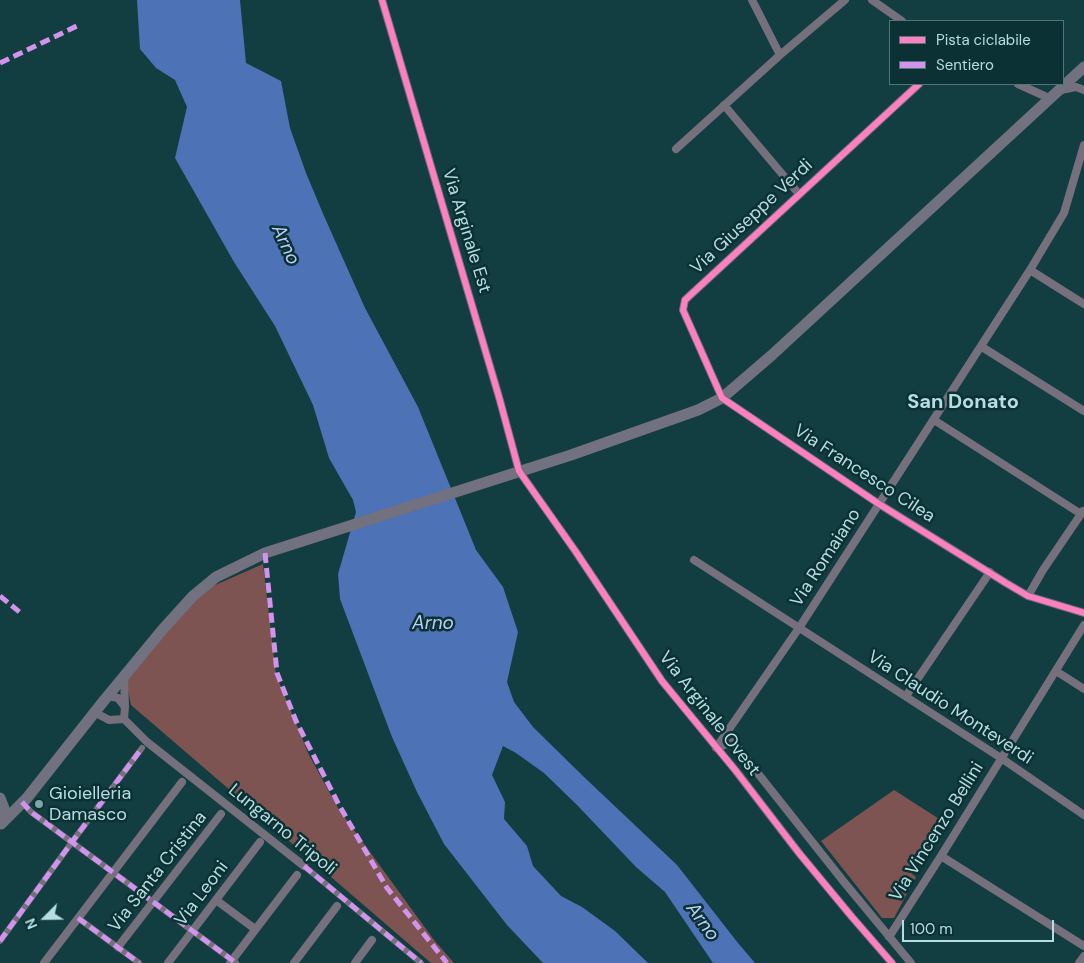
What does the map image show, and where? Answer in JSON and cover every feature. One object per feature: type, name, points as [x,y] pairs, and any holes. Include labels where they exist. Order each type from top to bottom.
[{"type":"main road","points":[[0,824],[22,802],[107,696],[180,610],[211,580],[250,559],[285,546],[673,420],[722,398],[779,349],[1084,67]]},
{"type":"main road","points":[[0,797],[13,804],[22,802]]},
{"type":"main road","points":[[0,797],[5,811],[0,824]]},
{"type":"street","name":"Via Arginale Est","points":[[382,0],[519,471]]},
{"type":"street","points":[[752,0],[780,55]]},
{"type":"street","points":[[676,149],[780,55],[845,0]]},
{"type":"street","points":[[872,0],[901,20]]},
{"type":"street","name":"Via Giuseppe Verdi","points":[[722,398],[683,310],[685,300],[918,85]]},
{"type":"street","points":[[1021,85],[1053,95],[1076,87],[1084,90]]},
{"type":"street","points":[[724,105],[799,194]]},
{"type":"street","name":"Via Romaiano","points":[[716,748],[799,628],[1030,270],[1064,212],[1084,145]]},
{"type":"street","points":[[1030,270],[1084,304]]},
{"type":"street","points":[[982,347],[1084,411]]},
{"type":"street","name":"Via Francesco Cilea","points":[[722,398],[879,504],[1028,596],[1084,613]]},
{"type":"street","points":[[934,420],[1083,512],[1043,570],[1028,596]]},
{"type":"street","name":"Via Arginale Ovest","points":[[519,471],[576,552],[662,681],[799,853],[892,963]]},
{"type":"street","name":"Via Claudio Monteverdi","points":[[694,560],[1001,758],[1084,815]]},
{"type":"street","points":[[906,696],[990,572]]},
{"type":"street","name":"Via Vincenzo Bellini","points":[[889,937],[1084,625]]},
{"type":"street","points":[[1057,669],[1084,690]]},
{"type":"street","points":[[94,712],[109,720],[124,719],[126,697],[124,676]]},
{"type":"street","points":[[107,696],[118,698],[125,707]]},
{"type":"street","name":"Lungarno Tripoli","points":[[124,719],[147,742],[304,866],[421,963]]},
{"type":"street","points":[[716,748],[733,742],[911,963]]},
{"type":"street","points":[[0,941],[142,748]]},
{"type":"street","points":[[44,963],[182,782]]},
{"type":"street","points":[[22,802],[31,812],[193,930],[233,962],[297,875]]},
{"type":"street","name":"Via Santa Cristina","points":[[118,947],[221,814]]},
{"type":"street","name":"Via Leoni","points":[[168,963],[260,842]]},
{"type":"street","points":[[941,856],[1084,946]]},
{"type":"street","points":[[216,900],[256,929]]},
{"type":"street","points":[[294,963],[337,906]]},
{"type":"street","points":[[78,918],[139,963]]},
{"type":"street","points":[[355,963],[372,940]]},
{"type":"street","points":[[1079,963],[1084,956]]},
{"type":"shaded area","points":[[263,564],[276,675],[309,755],[338,808],[434,940],[454,963],[431,963],[131,705],[125,675],[206,589]]},
{"type":"shaded area","points":[[894,790],[944,822],[912,874],[916,877],[894,918],[882,918],[821,841]]},
{"type":"water","name":"Arno","points":[[137,0],[240,0],[246,63],[281,81],[290,128],[324,216],[365,308],[418,407],[476,550],[503,587],[518,632],[507,682],[514,702],[533,727],[677,865],[755,963],[713,963],[665,892],[636,867],[544,773],[503,746],[492,775],[505,802],[504,819],[527,846],[533,866],[561,896],[582,907],[615,931],[648,963],[543,963],[507,925],[444,844],[417,792],[392,737],[340,599],[338,574],[356,512],[353,500],[329,458],[313,405],[275,326],[234,262],[175,158],[187,107],[175,80],[156,68],[140,49]]},
{"type":"marked path","points":[[0,63],[81,24]]},
{"type":"marked path","points":[[265,553],[277,673],[296,721],[339,805],[387,888],[447,963]]},
{"type":"marked path","points":[[0,596],[22,614]]},
{"type":"marked path","points":[[0,941],[142,748]]},
{"type":"marked path","points":[[22,802],[31,812],[236,963]]},
{"type":"marked path","points":[[304,866],[421,963]]},
{"type":"marked path","points":[[78,918],[139,963]]},
{"type":"cycle path","points":[[382,0],[519,471],[576,552],[662,681],[736,771],[799,853],[892,963]]},
{"type":"cycle path","points":[[918,85],[685,300],[683,310],[722,398],[879,504],[1006,583],[1028,596],[1084,613]]},
{"type":"place","name":"Gioielleria Damasco","points":[[39,804]]},
{"type":"district","name":"San Donato","points":[[963,403]]}]
